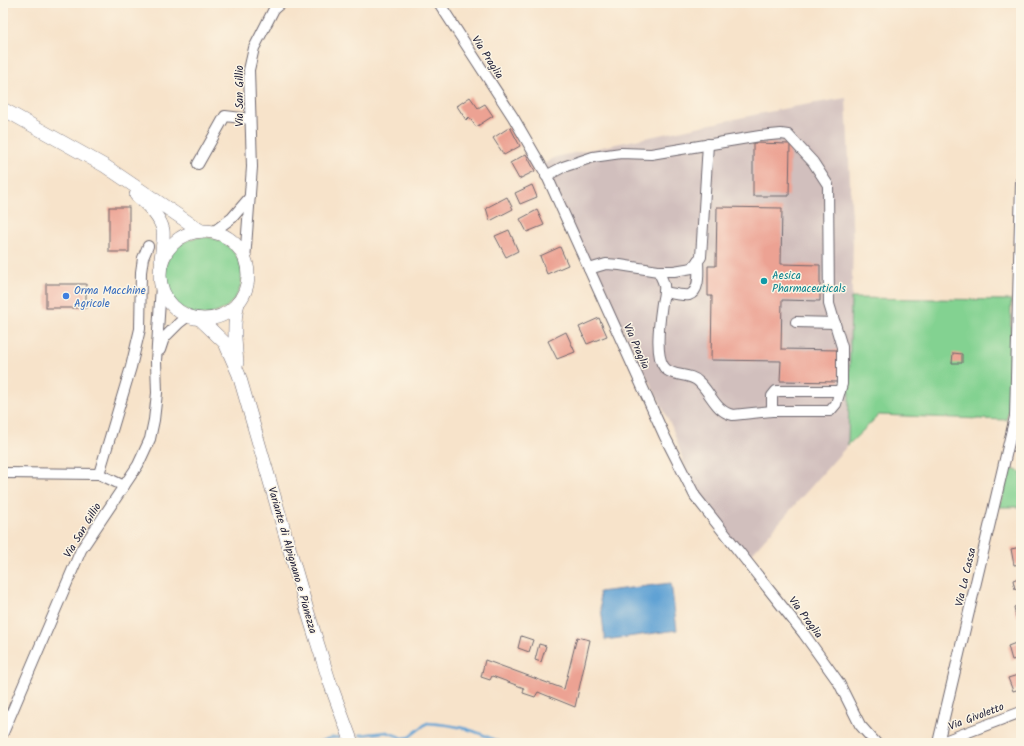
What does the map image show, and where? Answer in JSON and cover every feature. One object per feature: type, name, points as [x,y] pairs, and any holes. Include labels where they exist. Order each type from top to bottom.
[{"type":"main road","name":"Variante di Alpignano e Pianezza","points":[[3,109],[105,166],[207,231],[227,237],[238,247],[245,260],[248,274],[245,291],[238,303],[235,316],[238,375]]},
{"type":"main road","name":"Variante di Alpignano e Pianezza","points":[[105,166],[145,203],[159,219],[163,230],[159,275],[161,286],[167,299],[176,309],[194,318],[225,344],[238,375],[315,635],[329,680],[352,743]]},
{"type":"main road","name":"Variante di Alpignano e Pianezza","points":[[161,263],[166,250],[176,240],[187,234],[207,231]]},
{"type":"main road","name":"Variante di Alpignano e Pianezza","points":[[194,318],[215,318],[226,313],[238,303]]},
{"type":"street","name":"Via San Gillio","points":[[245,260],[252,167],[249,70],[254,48],[274,9],[281,3]]},
{"type":"street","name":"Via Praglia","points":[[439,3],[513,117],[546,176],[665,437],[695,496],[804,634],[839,683],[860,724],[876,743]]},
{"type":"street","points":[[198,164],[225,116],[250,119]]},
{"type":"street","points":[[546,176],[563,167],[593,157],[621,153],[651,154],[760,136],[781,134],[788,135],[813,162],[828,185],[829,304],[842,347],[842,384],[836,404],[830,411],[772,411],[733,415],[727,414],[721,410],[696,378],[674,374],[664,368],[660,360],[659,346],[664,286],[658,271]]},
{"type":"street","points":[[589,269],[606,264],[658,271],[674,271],[692,268],[701,257],[708,144]]},
{"type":"street","name":"Via La Cassa","points":[[939,743],[1018,417],[1021,182]]},
{"type":"street","points":[[207,231],[232,218],[250,198]]},
{"type":"street","points":[[99,474],[131,367],[140,329],[141,272],[143,258],[148,246]]},
{"type":"street","points":[[664,292],[682,295],[690,294],[695,290],[698,280],[698,260]]},
{"type":"street","name":"Via San Gillio","points":[[3,733],[81,550],[138,465],[150,439],[157,393],[156,361],[161,286]]},
{"type":"street","name":"Via San Gillio","points":[[156,361],[164,338],[179,323],[194,318]]},
{"type":"street","points":[[796,322],[835,322]]},
{"type":"street","points":[[772,411],[772,396],[776,391],[840,391]]},
{"type":"street","points":[[3,473],[99,474],[124,486]]},
{"type":"street","name":"Via Givoletto","points":[[939,743],[1021,712]]},
{"type":"shaded area","points":[[846,98],[853,243],[848,445],[746,560],[695,496],[672,427],[546,174],[544,164],[555,157],[792,107]]},
{"type":"green space","points":[[195,237],[211,237],[225,243],[236,254],[242,268],[242,284],[236,298],[225,309],[211,315],[195,315],[181,309],[170,298],[164,284],[164,268],[170,254],[181,243]]},
{"type":"green space","points":[[851,298],[1011,300],[1010,408],[1006,420],[879,415],[848,445]]},
{"type":"green space","points":[[1009,468],[1021,472],[1021,507],[1000,507]]},
{"type":"water","points":[[671,583],[677,630],[605,640],[599,592]]},
{"type":"building","points":[[470,97],[478,108],[485,104],[493,116],[476,127],[469,117],[466,120],[457,106]]},
{"type":"building","points":[[510,127],[520,146],[504,155],[493,138]]},
{"type":"building","points":[[753,143],[790,144],[789,196],[753,196]]},
{"type":"building","points":[[526,154],[535,171],[519,179],[510,163]]},
{"type":"building","points":[[532,185],[537,197],[520,204],[515,193]]},
{"type":"building","points":[[507,197],[513,209],[490,221],[486,208]]},
{"type":"building","points":[[109,207],[129,207],[129,252],[109,252]]},
{"type":"building","name":"Aesica Pharmaceuticals","points":[[717,207],[782,208],[781,264],[820,265],[820,301],[782,300],[781,349],[839,350],[839,382],[780,381],[781,361],[711,360],[712,296],[708,296],[708,266],[716,266]]},
{"type":"building","points":[[537,210],[544,225],[527,232],[520,219]]},
{"type":"building","points":[[509,230],[518,251],[506,257],[495,236]]},
{"type":"building","points":[[560,247],[568,265],[547,274],[540,256]]},
{"type":"building","name":"Orma Macchine Agricole","points":[[46,284],[86,284],[86,308],[46,308]]},
{"type":"building","points":[[599,318],[607,336],[587,344],[579,327]]},
{"type":"building","points":[[566,332],[575,352],[557,359],[548,341]]},
{"type":"building","points":[[953,353],[962,354],[962,363],[952,363]]},
{"type":"building","points":[[1021,547],[1021,564],[1014,565],[1011,549]]},
{"type":"building","points":[[1021,577],[1020,594],[1018,588],[1015,589],[1013,580]]},
{"type":"building","points":[[1021,604],[1020,622],[1019,616],[1016,617],[1014,607]]},
{"type":"building","points":[[521,636],[533,640],[529,652],[518,648]]},
{"type":"building","points":[[577,637],[590,640],[575,707],[538,692],[535,697],[523,693],[524,688],[492,676],[490,680],[481,677],[485,660],[564,689]]},
{"type":"building","points":[[1021,641],[1021,658],[1012,660],[1008,646]]},
{"type":"building","points":[[539,644],[546,646],[541,662],[535,660]]},
{"type":"building","points":[[1021,674],[1021,692],[1020,689],[1013,691],[1008,678]]},
{"type":"waterway","points":[[360,735],[387,732],[403,738],[409,737],[427,723],[465,728],[501,743]]},
{"type":"waterway","points":[[316,743],[330,738],[339,737]]},
{"type":"place","name":"Aesica Pharmaceuticals","points":[[764,281]]},
{"type":"place","name":"Orma Macchine Agricole","points":[[66,296]]}]
